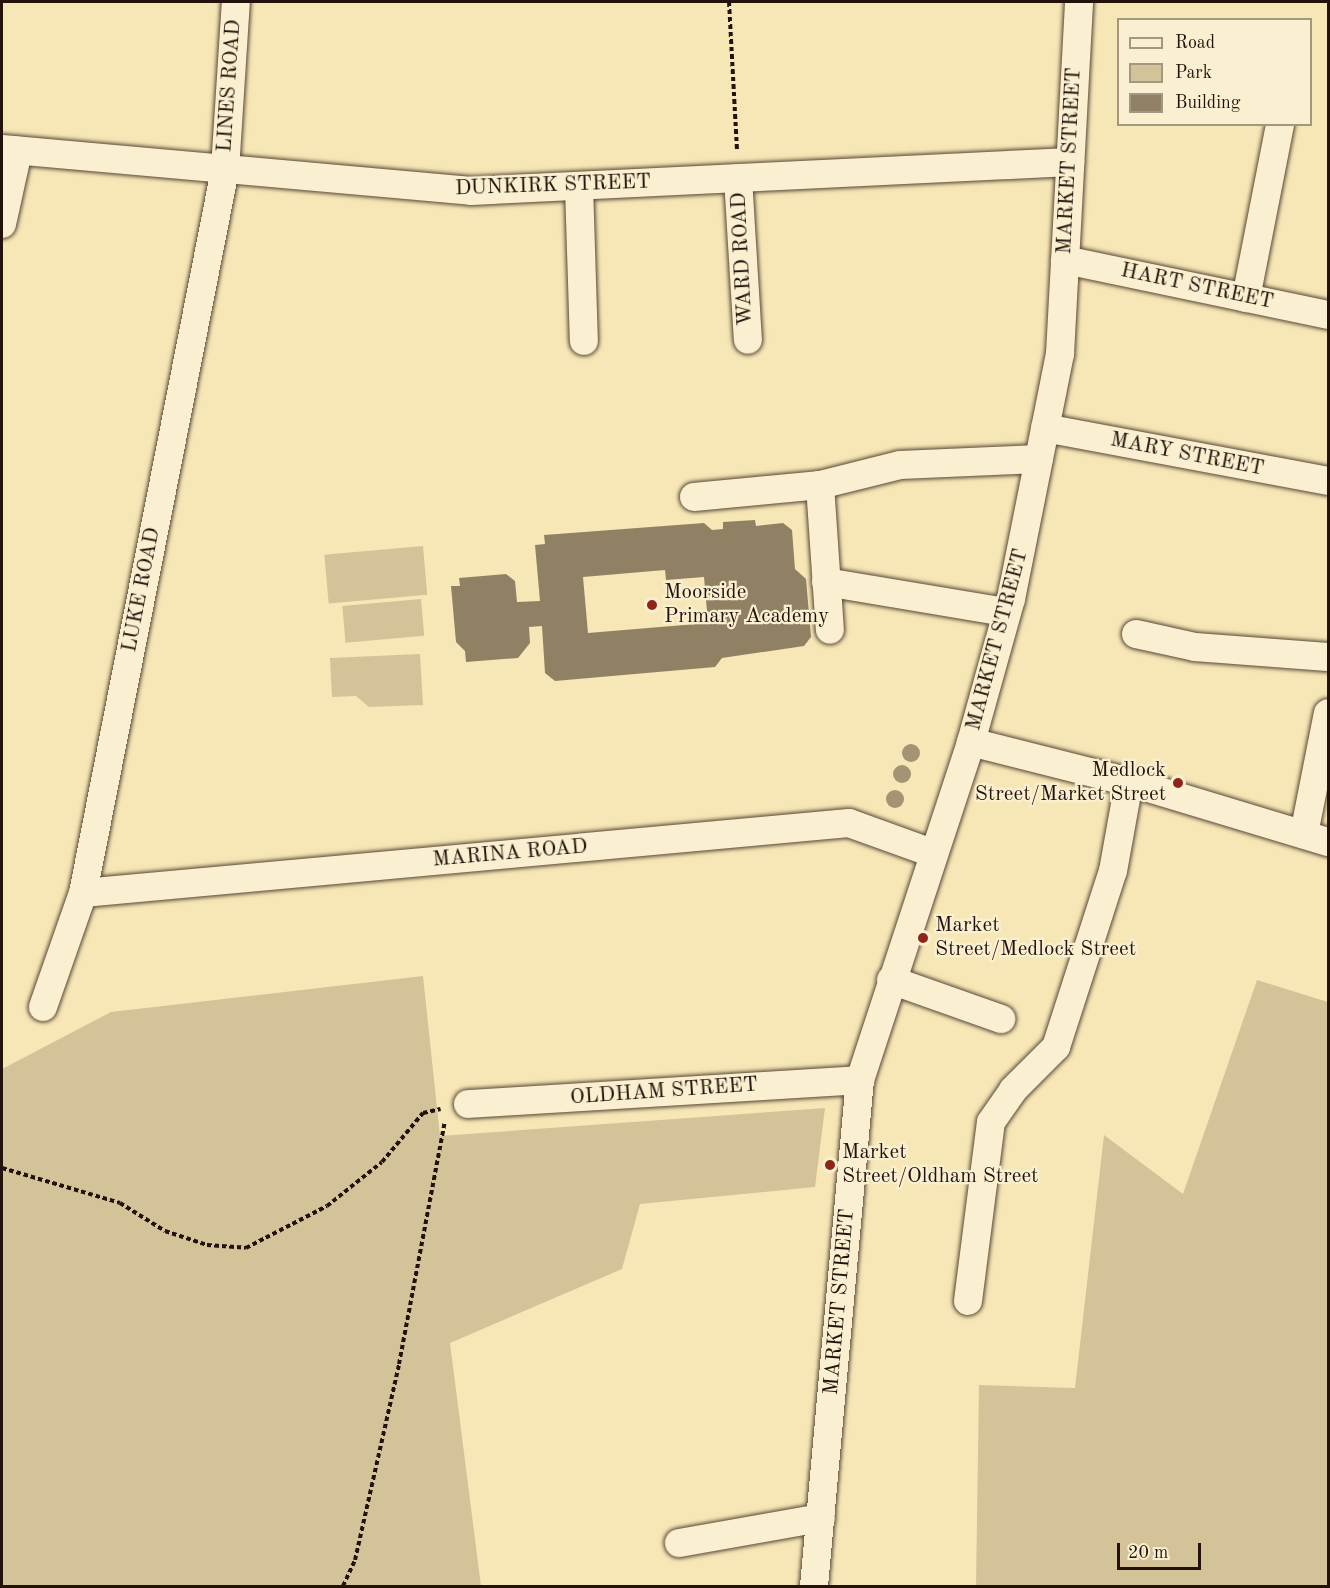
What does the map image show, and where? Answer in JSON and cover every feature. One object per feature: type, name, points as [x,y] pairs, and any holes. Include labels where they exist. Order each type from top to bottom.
[{"type":"street","name":"LINES ROAD","points":[[225,170],[236,2]]},
{"type":"street","name":"MARKET STREET","points":[[814,1587],[860,1080],[932,853],[971,742],[1006,612],[1060,354],[1079,2]]},
{"type":"street","points":[[1246,298],[1280,126]]},
{"type":"street","name":"DUNKIRK STREET","points":[[10,150],[471,191],[1070,162]]},
{"type":"street","points":[[2,224],[10,150]]},
{"type":"street","name":"LUKE ROAD","points":[[43,1007],[82,893],[225,170]]},
{"type":"street","name":"WARD ROAD","points":[[738,178],[748,340]]},
{"type":"street","points":[[579,186],[584,341]]},
{"type":"street","name":"HART STREET","points":[[1065,260],[1329,315]]},
{"type":"street","name":"MARY STREET","points":[[1045,428],[1329,481]]},
{"type":"street","points":[[694,497],[820,485],[900,465],[1039,459]]},
{"type":"street","points":[[820,485],[830,630]]},
{"type":"street","points":[[826,582],[1006,612]]},
{"type":"street","points":[[1136,634],[1194,647],[1329,657]]},
{"type":"street","points":[[971,742],[1129,782],[1316,838],[1329,713]]},
{"type":"street","points":[[968,1300],[991,1122],[1013,1090],[1056,1047],[1113,871],[1129,782]]},
{"type":"street","name":"MARINA ROAD","points":[[82,893],[849,823],[932,853]]},
{"type":"street","points":[[891,980],[1001,1019]]},
{"type":"street","name":"OLDHAM STREET","points":[[468,1104],[860,1080]]},
{"type":"street","points":[[680,1543],[820,1518]]},
{"type":"path","points":[[729,2],[738,178]]},
{"type":"path","points":[[2,1168],[120,1203],[165,1231],[207,1245],[246,1248],[327,1206],[382,1162],[423,1113],[447,1108],[399,1364],[355,1560],[343,1587]]},
{"type":"green space","points":[[423,546],[427,595],[329,603],[324,555]]},
{"type":"green space","points":[[421,599],[424,636],[346,643],[342,606]]},
{"type":"green space","points":[[420,654],[423,705],[369,707],[356,696],[332,697],[330,658]]},
{"type":"green space","points":[[423,976],[440,1136],[825,1108],[815,1187],[640,1204],[622,1269],[450,1343],[481,1586],[2,1586],[2,1069],[111,1012]]},
{"type":"green space","points":[[1257,980],[1328,1002],[1328,1586],[976,1586],[979,1385],[1075,1388],[1104,1135],[1183,1194]]},
{"type":"building","points":[[755,520],[756,526],[783,523],[792,530],[795,569],[806,579],[811,637],[804,646],[722,658],[715,667],[555,681],[545,673],[542,626],[529,627],[530,643],[518,658],[466,662],[465,651],[456,642],[451,586],[460,586],[459,578],[506,574],[515,581],[517,602],[540,601],[535,545],[545,544],[544,535],[704,523],[712,530],[723,529],[723,522]],"holes":[[[665,570],[666,580],[704,577],[708,623],[588,633],[583,577]]]},
{"type":"place","name":"Moorside Primary Academy","points":[[652,605]]},
{"type":"place","name":"Medlock Street/Market Street","points":[[1178,783]]},
{"type":"place","name":"Market Street/Medlock Street","points":[[923,938]]},
{"type":"place","name":"Market Street/Oldham Street","points":[[830,1165]]}]
